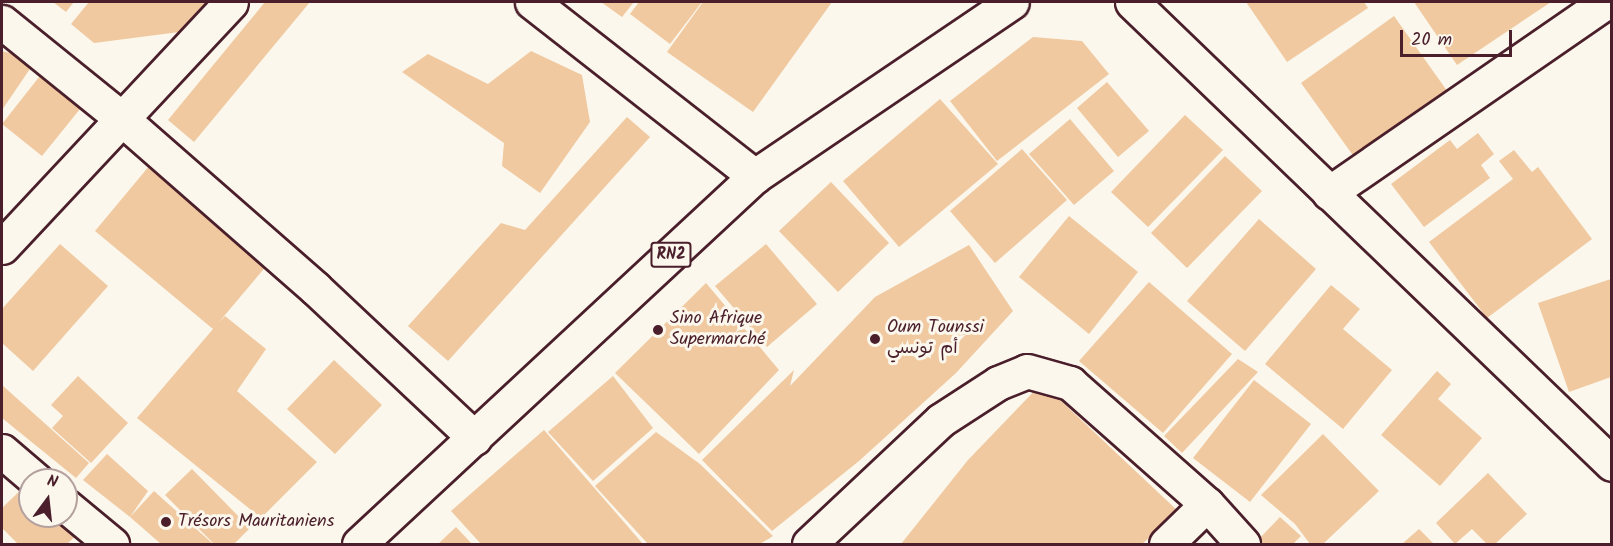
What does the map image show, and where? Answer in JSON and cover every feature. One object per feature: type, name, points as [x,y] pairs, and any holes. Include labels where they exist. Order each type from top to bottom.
[{"type":"main road","points":[[2,247],[231,2]]},
{"type":"main road","points":[[532,2],[755,176]]},
{"type":"main road","name":"RN2","points":[[359,544],[755,176],[1012,2]]},
{"type":"main road","points":[[1132,2],[1611,464]]},
{"type":"main road","points":[[1329,193],[1606,2]]},
{"type":"main road","points":[[2,22],[122,119],[315,288],[475,438]]},
{"type":"main road","points":[[809,544],[940,420],[998,383],[1027,371],[1070,383],[1207,504],[1243,544]]},
{"type":"main road","points":[[2,451],[22,468]]},
{"type":"main road","points":[[1166,544],[1207,504]]},
{"type":"main road","points":[[78,516],[112,544]]},
{"type":"building","points":[[53,2],[74,2],[66,12]]},
{"type":"building","points":[[89,2],[210,2],[187,31],[94,43],[71,24]]},
{"type":"building","points":[[265,2],[310,2],[194,142],[168,120]]},
{"type":"building","points":[[601,2],[634,2],[622,17]]},
{"type":"building","points":[[639,2],[702,2],[670,44],[630,14]]},
{"type":"building","points":[[703,2],[832,2],[753,112],[667,52]]},
{"type":"building","points":[[1246,2],[1364,2],[1368,8],[1287,62]]},
{"type":"building","points":[[1414,2],[1551,2],[1457,65]]},
{"type":"building","points":[[1394,16],[1450,95],[1357,161],[1301,83]]},
{"type":"building","points":[[1033,37],[1082,41],[1109,74],[997,161],[950,101]]},
{"type":"building","points":[[2,51],[36,60],[2,110]]},
{"type":"building","points":[[531,51],[582,75],[590,122],[540,193],[502,166],[504,143],[402,72],[428,54],[488,84]]},
{"type":"building","points":[[43,72],[84,104],[42,156],[2,124]]},
{"type":"building","points":[[1107,82],[1149,131],[1118,157],[1077,108]]},
{"type":"building","points":[[940,99],[998,164],[899,247],[843,181]]},
{"type":"building","points":[[1185,115],[1223,150],[1148,227],[1111,192]]},
{"type":"building","points":[[627,117],[650,137],[448,361],[408,326],[501,223],[525,230]]},
{"type":"building","points":[[1070,119],[1114,171],[1074,205],[1029,154]]},
{"type":"building","points":[[1478,133],[1494,154],[1481,165],[1490,178],[1424,227],[1391,184],[1450,140],[1457,149]]},
{"type":"building","points":[[1022,149],[1067,200],[995,263],[950,211]]},
{"type":"building","points":[[1514,150],[1532,172],[1538,167],[1592,239],[1487,318],[1429,242],[1513,179],[1499,161]]},
{"type":"building","points":[[1225,156],[1262,191],[1187,268],[1151,233]]},
{"type":"building","points":[[150,165],[268,264],[219,322],[225,316],[266,349],[237,391],[317,462],[261,518],[137,418],[213,329],[95,231]]},
{"type":"building","points":[[831,182],[889,243],[838,292],[779,231]]},
{"type":"building","points":[[1069,216],[1138,272],[1089,334],[1019,277]]},
{"type":"building","points":[[1259,219],[1316,269],[1245,351],[1187,301]]},
{"type":"building","points":[[60,244],[108,286],[33,371],[2,343],[2,309]]},
{"type":"building","points":[[766,244],[817,304],[767,347],[715,286]]},
{"type":"building","points":[[969,245],[1013,311],[956,373],[859,461],[772,531],[702,460],[794,370],[790,386],[875,297]]},
{"type":"building","points":[[1611,279],[1611,377],[1569,392],[1538,303]]},
{"type":"building","points":[[1149,282],[1232,354],[1163,433],[1079,361]]},
{"type":"building","points":[[706,283],[779,370],[699,454],[615,373]]},
{"type":"building","points":[[1331,285],[1360,309],[1343,329],[1392,370],[1343,429],[1265,364]]},
{"type":"building","points":[[1238,359],[1258,372],[1182,453],[1164,436]]},
{"type":"building","points":[[334,360],[382,405],[335,454],[287,409]]},
{"type":"building","points":[[1437,371],[1451,384],[1438,399],[1482,438],[1440,486],[1381,435]]},
{"type":"building","points":[[78,376],[128,423],[91,463],[52,428],[63,416],[51,405]]},
{"type":"building","points":[[613,376],[653,428],[593,481],[548,432]]},
{"type":"building","points":[[1254,380],[1311,424],[1250,502],[1193,458]]},
{"type":"building","points":[[1042,383],[1179,512],[1142,544],[901,544],[968,460]]},
{"type":"building","points":[[2,385],[89,463],[78,476],[78,468],[64,468],[2,418]]},
{"type":"building","points":[[544,430],[643,544],[481,544],[451,511]]},
{"type":"building","points":[[656,432],[700,464],[773,536],[760,544],[648,544],[595,486]]},
{"type":"building","points":[[1323,434],[1379,491],[1323,544],[1310,544],[1295,524],[1261,495]]},
{"type":"building","points":[[107,454],[148,491],[130,517],[83,480]]},
{"type":"building","points":[[192,469],[250,528],[234,544],[214,544],[165,495]]},
{"type":"building","points":[[1488,473],[1527,514],[1495,544],[1487,544],[1472,529],[1455,544],[1436,523]]},
{"type":"building","points":[[154,491],[213,544],[161,544],[130,517]]},
{"type":"building","points":[[18,493],[18,528],[78,526],[82,530],[67,544],[18,544],[2,528],[2,508]]},
{"type":"building","points":[[1280,517],[1301,536],[1293,544],[1263,544],[1258,540]]},
{"type":"building","points":[[456,527],[472,544],[438,544]]},
{"type":"building","points":[[1419,529],[1434,544],[1402,544]]},
{"type":"place","name":"Sino Afrique Supermarché","points":[[658,330]]},
{"type":"place","name":"Oum Tounssi أم تونسي","points":[[875,339]]},
{"type":"place","name":"Trésors Mauritaniens","points":[[166,522]]}]
